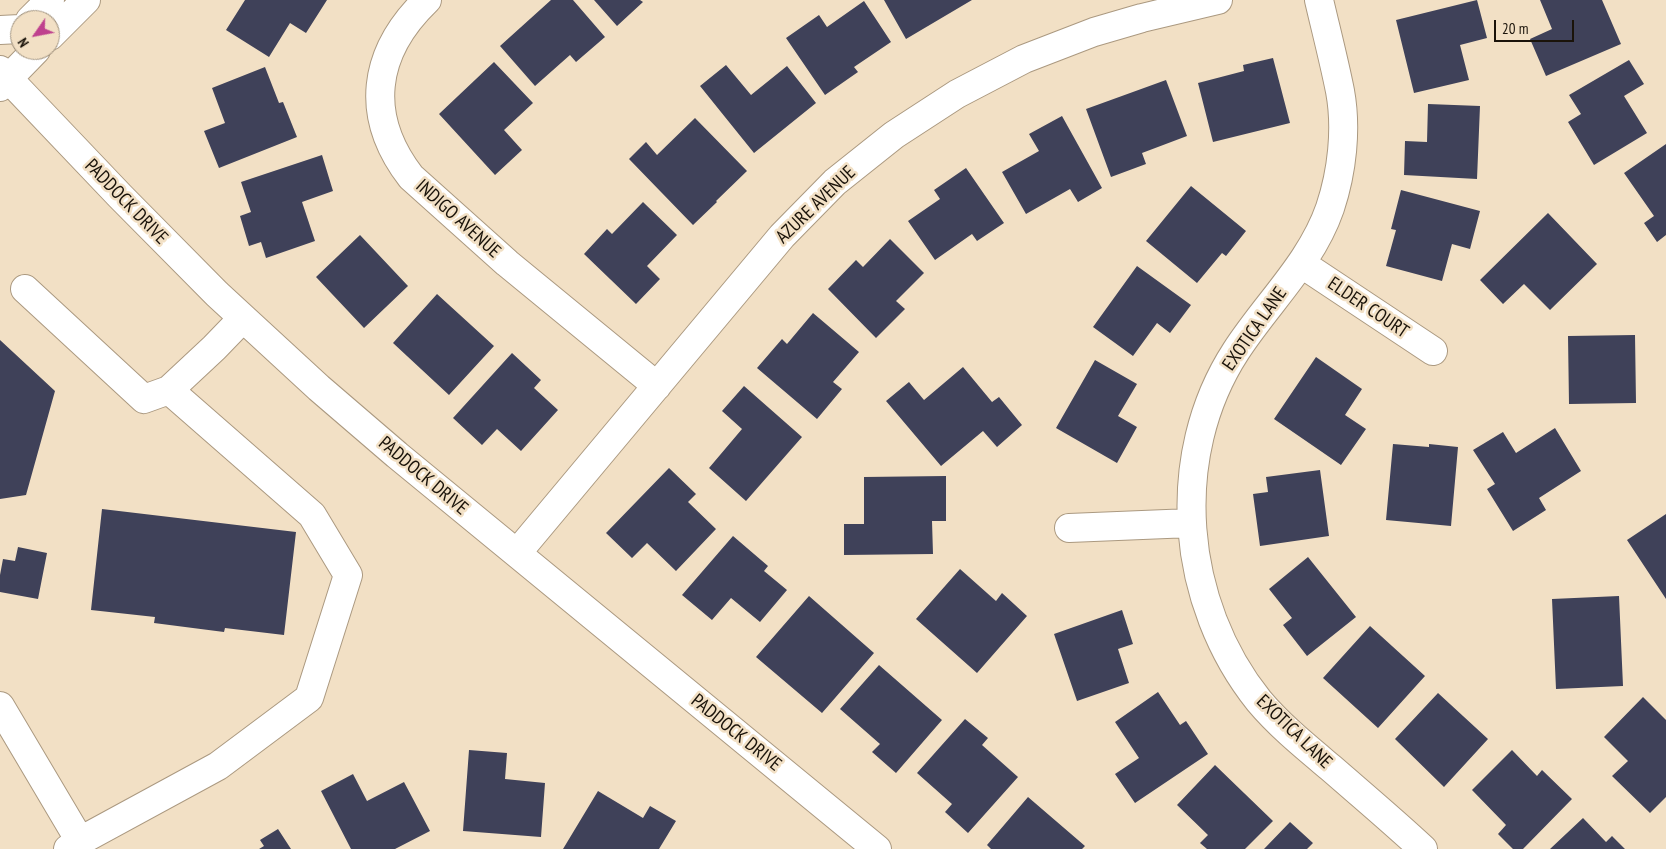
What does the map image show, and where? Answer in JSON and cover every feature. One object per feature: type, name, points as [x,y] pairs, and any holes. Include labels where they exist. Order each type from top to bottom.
[{"type":"street","points":[[40,10],[50,0]]},
{"type":"street","points":[[60,26],[86,0]]},
{"type":"street","name":"INDIGO AVENUE","points":[[426,0],[403,26],[393,43],[385,62],[381,82],[380,103],[383,123],[389,142],[399,161],[411,177],[507,262],[657,386]]},
{"type":"street","name":"AZURE AVENUE","points":[[517,553],[782,236],[835,182],[894,135],[957,94],[1024,60],[1094,32],[1142,18],[1218,0]]},
{"type":"street","name":"EXOTICA LANE","points":[[1319,0],[1340,93],[1343,131],[1340,170],[1330,208],[1315,243],[1302,264],[1260,317],[1235,353],[1215,391],[1196,453],[1191,522],[1193,544],[1201,587],[1215,628],[1235,666],[1255,694],[1290,733],[1424,849]]},
{"type":"street","points":[[3,78],[24,60]]},
{"type":"street","name":"PADDOCK DRIVE","points":[[3,78],[217,294],[319,388],[876,849]]},
{"type":"street","name":"ELDER COURT","points":[[1302,264],[1433,351]]},
{"type":"street","points":[[25,289],[144,399],[169,390],[243,318]]},
{"type":"street","points":[[0,706],[74,845],[218,766],[309,698],[348,575],[312,515],[169,390]]},
{"type":"street","points":[[1069,528],[1191,522]]},
{"type":"building","points":[[245,0],[327,0],[306,33],[290,23],[269,57],[226,30]]},
{"type":"building","points":[[551,0],[573,0],[605,37],[576,62],[570,55],[535,86],[500,46]]},
{"type":"building","points":[[594,0],[640,0],[643,2],[617,26]]},
{"type":"building","points":[[884,0],[972,0],[906,39]]},
{"type":"building","points":[[1477,0],[1487,38],[1460,45],[1469,80],[1414,93],[1396,20]]},
{"type":"building","points":[[1540,0],[1602,0],[1621,44],[1546,76],[1530,39],[1552,29]]},
{"type":"building","points":[[864,1],[891,42],[854,67],[858,72],[825,95],[786,38],[819,15],[827,27]]},
{"type":"building","points":[[1273,58],[1290,123],[1213,142],[1198,83],[1244,71],[1243,65]]},
{"type":"building","points":[[1629,60],[1644,84],[1624,96],[1647,133],[1594,165],[1568,122],[1581,114],[1569,95]]},
{"type":"building","points":[[494,62],[533,103],[504,130],[522,150],[495,175],[439,114]]},
{"type":"building","points":[[726,65],[751,95],[787,66],[816,103],[754,153],[700,86]]},
{"type":"building","points":[[265,67],[279,103],[283,102],[297,137],[219,168],[204,131],[225,123],[212,88]]},
{"type":"building","points":[[1166,80],[1187,136],[1142,153],[1146,164],[1111,177],[1086,109]]},
{"type":"building","points":[[1428,104],[1480,106],[1477,179],[1404,175],[1405,141],[1427,142]]},
{"type":"building","points":[[1062,116],[1102,188],[1078,202],[1070,189],[1026,214],[1002,172],[1039,151],[1029,134]]},
{"type":"building","points":[[695,118],[747,171],[693,225],[629,159],[646,142],[657,155]]},
{"type":"building","points":[[1666,144],[1666,235],[1657,242],[1644,223],[1654,216],[1624,173]]},
{"type":"building","points":[[322,155],[333,191],[302,202],[315,241],[266,258],[261,242],[249,246],[240,216],[251,212],[241,182]]},
{"type":"building","points":[[966,168],[1004,223],[977,241],[972,234],[935,260],[908,221],[940,199],[934,190]]},
{"type":"building","points":[[1191,186],[1246,231],[1226,256],[1222,253],[1197,283],[1146,241]]},
{"type":"building","points":[[1401,190],[1480,211],[1470,249],[1452,244],[1442,281],[1386,266],[1396,230],[1391,229]]},
{"type":"building","points":[[643,202],[677,235],[647,266],[660,279],[636,304],[584,254],[607,229],[612,234]]},
{"type":"building","points":[[1548,213],[1597,264],[1550,310],[1524,284],[1503,304],[1480,280]]},
{"type":"building","points":[[360,235],[408,286],[364,328],[316,277]]},
{"type":"building","points":[[890,239],[924,273],[896,301],[905,309],[876,338],[828,289],[856,260],[863,267]]},
{"type":"building","points":[[1137,266],[1191,305],[1170,333],[1157,323],[1133,356],[1093,327]]},
{"type":"building","points":[[437,294],[494,346],[449,395],[393,343]]},
{"type":"building","points":[[813,313],[859,352],[833,382],[842,389],[817,419],[757,368],[782,339],[787,344]]},
{"type":"building","points":[[1635,335],[1636,403],[1569,404],[1568,336]]},
{"type":"building","points":[[0,340],[55,391],[26,495],[0,499]]},
{"type":"building","points":[[512,353],[541,380],[534,388],[558,410],[521,451],[497,429],[482,445],[453,418]]},
{"type":"building","points":[[1316,357],[1362,389],[1345,415],[1366,429],[1341,465],[1274,419]]},
{"type":"building","points":[[1095,360],[1137,384],[1118,416],[1137,427],[1117,463],[1056,428]]},
{"type":"building","points":[[963,367],[992,402],[999,397],[1022,425],[997,447],[983,431],[941,466],[886,401],[909,382],[924,400]]},
{"type":"building","points":[[744,386],[802,437],[746,501],[709,468],[742,429],[722,411]]},
{"type":"building","points":[[1555,428],[1581,471],[1539,498],[1546,510],[1513,531],[1487,489],[1495,484],[1473,450],[1503,432],[1516,453]]},
{"type":"building","points":[[1393,444],[1429,447],[1429,444],[1458,447],[1451,526],[1386,520]]},
{"type":"building","points":[[669,468],[696,494],[688,502],[716,529],[676,571],[647,543],[632,558],[606,533]]},
{"type":"building","points":[[1320,470],[1329,536],[1260,546],[1253,494],[1268,492],[1266,477]]},
{"type":"building","points":[[946,476],[946,521],[932,521],[933,554],[844,555],[844,524],[864,524],[864,477]]},
{"type":"building","points":[[102,509],[296,532],[284,635],[225,628],[224,632],[154,623],[155,617],[91,610]]},
{"type":"building","points":[[1666,514],[1666,599],[1627,540]]},
{"type":"building","points":[[733,536],[768,566],[764,571],[787,590],[760,622],[731,598],[712,620],[682,595]]},
{"type":"building","points":[[18,547],[47,553],[38,599],[0,592],[0,575],[3,559],[15,561]]},
{"type":"building","points":[[1308,557],[1356,617],[1307,656],[1283,625],[1292,618],[1269,589]]},
{"type":"building","points":[[960,569],[996,601],[1002,593],[1027,616],[977,673],[916,619]]},
{"type":"building","points":[[809,596],[874,653],[822,713],[756,657]]},
{"type":"building","points":[[1619,596],[1623,686],[1556,689],[1552,599]]},
{"type":"building","points":[[1122,610],[1133,644],[1118,649],[1129,683],[1077,701],[1054,634]]},
{"type":"building","points":[[1370,626],[1425,676],[1378,728],[1323,678]]},
{"type":"building","points":[[879,665],[942,720],[896,773],[872,752],[880,744],[840,709]]},
{"type":"building","points":[[1158,692],[1180,725],[1186,721],[1208,754],[1135,803],[1115,774],[1139,758],[1115,722]]},
{"type":"building","points":[[1438,693],[1488,739],[1444,787],[1395,739]]},
{"type":"building","points":[[1643,697],[1666,720],[1666,797],[1650,813],[1612,776],[1628,761],[1604,737]]},
{"type":"building","points":[[965,719],[988,738],[982,745],[1018,777],[968,833],[945,812],[952,804],[917,773]]},
{"type":"building","points":[[469,750],[507,753],[505,779],[545,783],[541,837],[463,831]]},
{"type":"building","points":[[1512,750],[1537,776],[1542,770],[1572,799],[1523,849],[1513,849],[1498,834],[1506,825],[1472,790]]},
{"type":"building","points":[[1215,765],[1273,821],[1245,849],[1207,849],[1200,843],[1208,835],[1177,805]]},
{"type":"building","points":[[353,774],[367,801],[404,782],[430,831],[395,849],[351,849],[321,791]]},
{"type":"building","points":[[598,791],[643,818],[650,806],[676,821],[659,849],[563,849]]},
{"type":"building","points":[[1028,797],[1085,846],[1082,849],[991,849],[987,845]]},
{"type":"building","points":[[1583,818],[1606,842],[1612,836],[1625,849],[1550,849]]},
{"type":"building","points":[[1290,822],[1313,843],[1307,849],[1264,849]]},
{"type":"building","points":[[278,829],[291,849],[259,849],[264,846],[260,840]]}]
